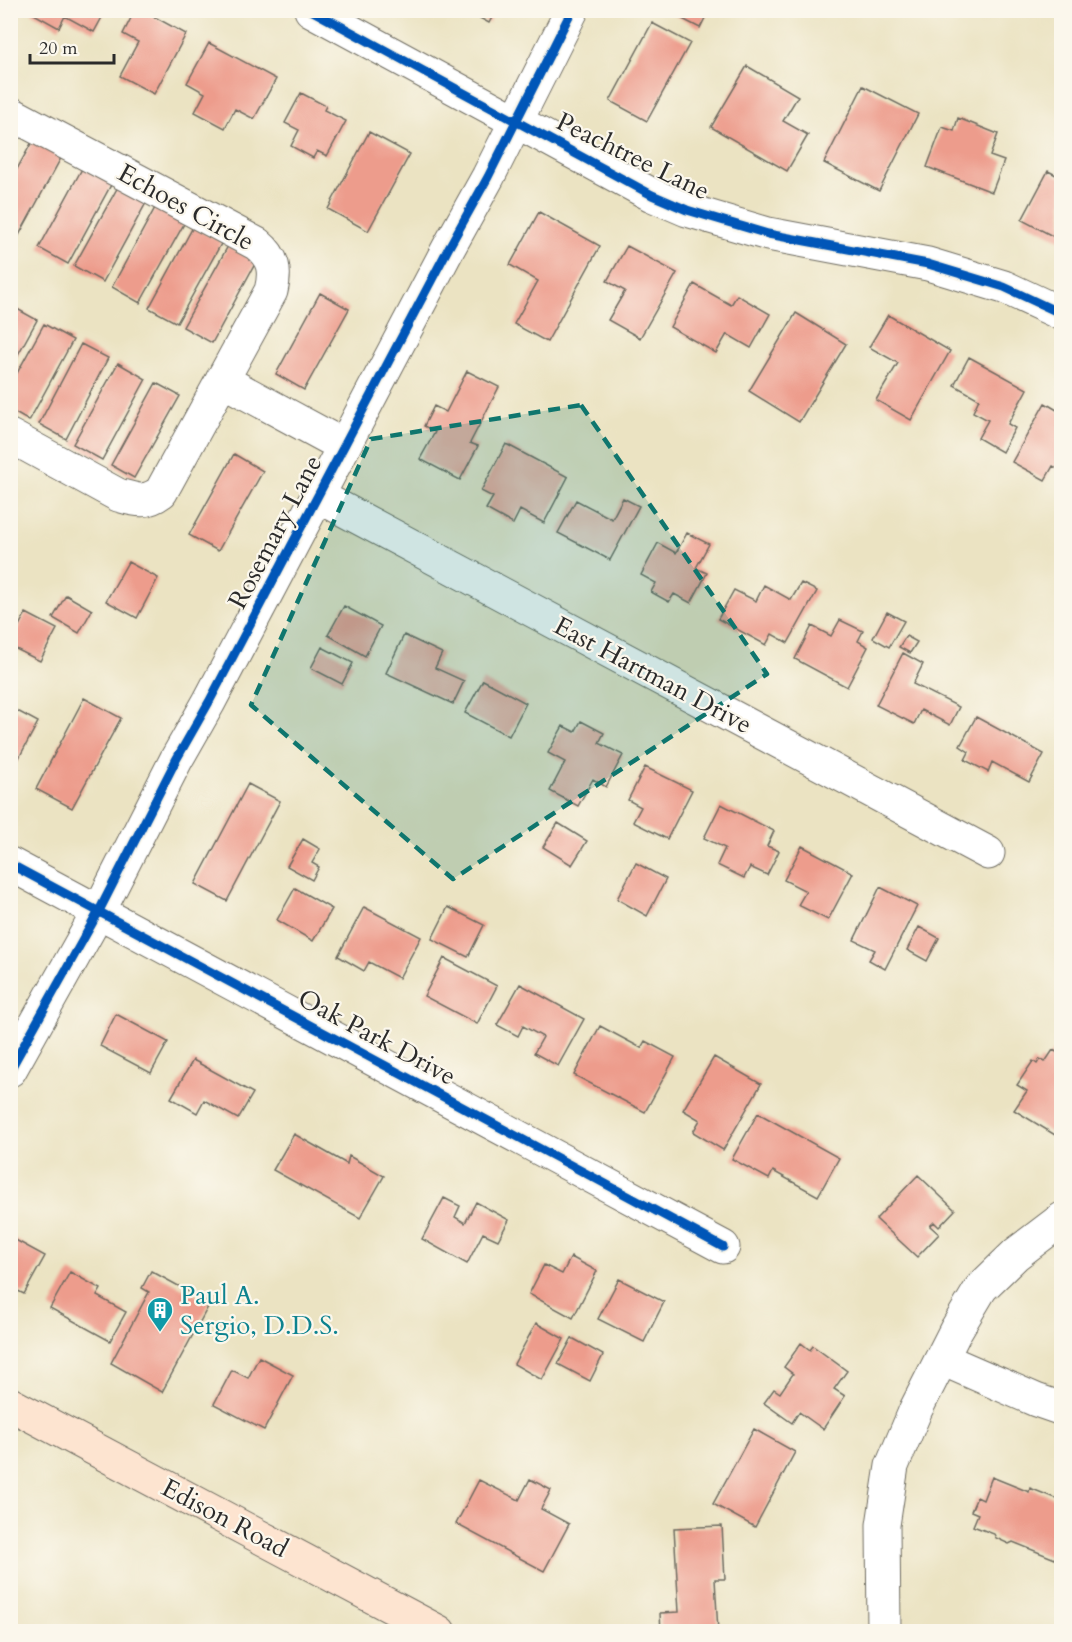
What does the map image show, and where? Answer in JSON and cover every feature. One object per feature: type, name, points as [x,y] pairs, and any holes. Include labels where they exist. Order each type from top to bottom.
[{"type":"main road","name":"Edison Road","points":[[10,1404],[439,1632]]},
{"type":"street","name":"Peachtree Lane","points":[[310,10],[652,195],[687,210],[768,234],[928,264],[1004,287],[1062,314]]},
{"type":"street","name":"Rosemary Lane","points":[[10,1070],[99,911],[176,760],[488,177],[572,10]]},
{"type":"street","name":"Echoes Circle","points":[[10,113],[257,244],[266,251],[272,265],[274,279],[271,291],[162,492],[151,499],[137,500],[118,495],[10,436]]},
{"type":"street","points":[[222,380],[344,446]]},
{"type":"street","name":"East Hartman Drive","points":[[318,496],[988,853]]},
{"type":"street","name":"Oak Park Drive","points":[[10,864],[723,1247]]},
{"type":"street","points":[[884,1632],[882,1525],[892,1466],[916,1409],[956,1330],[981,1288],[1016,1254],[1062,1220]]},
{"type":"street","points":[[942,1359],[1062,1409]]},
{"type":"highlighted area","points":[[581,405],[767,674],[453,879],[251,705],[371,439]]},
{"type":"building","points":[[33,10],[106,10],[94,32],[65,16],[59,28],[32,13]]},
{"type":"building","points":[[135,10],[142,10],[186,34],[154,94],[120,76],[138,42],[123,34]]},
{"type":"building","points":[[465,10],[496,10],[489,23]]},
{"type":"building","points":[[665,10],[709,10],[700,28]]},
{"type":"building","points":[[652,23],[690,43],[647,121],[610,101]]},
{"type":"building","points":[[209,43],[276,79],[254,119],[235,109],[225,128],[195,112],[205,93],[187,83]]},
{"type":"building","points":[[747,66],[798,96],[783,121],[808,135],[787,171],[711,127]]},
{"type":"building","points":[[863,86],[918,114],[879,191],[824,163]]},
{"type":"building","points":[[301,93],[326,106],[324,110],[346,121],[327,156],[317,151],[313,158],[291,146],[299,130],[285,123]]},
{"type":"building","points":[[958,118],[998,134],[990,156],[1004,161],[992,192],[927,167],[942,127],[954,131]]},
{"type":"building","points":[[369,132],[410,154],[368,231],[328,209]]},
{"type":"building","points":[[33,140],[62,156],[18,237],[10,233],[10,182]]},
{"type":"building","points":[[83,167],[112,183],[68,264],[39,248]]},
{"type":"building","points":[[1048,171],[1062,178],[1062,241],[1022,220]]},
{"type":"building","points":[[119,185],[147,201],[103,282],[74,266]]},
{"type":"building","points":[[156,206],[185,222],[140,303],[112,287]]},
{"type":"building","points":[[539,212],[600,246],[547,342],[514,324],[538,281],[510,265]]},
{"type":"building","points":[[193,227],[222,242],[177,323],[149,308]]},
{"type":"building","points":[[228,246],[256,262],[212,343],[183,327]]},
{"type":"building","points":[[627,246],[677,273],[640,338],[608,320],[625,291],[607,281]]},
{"type":"building","points":[[694,284],[731,305],[737,295],[770,314],[751,348],[727,334],[716,353],[670,327]]},
{"type":"building","points":[[320,293],[349,309],[304,390],[276,374]]},
{"type":"building","points":[[10,305],[37,320],[10,369]]},
{"type":"building","points":[[796,313],[846,344],[799,422],[749,391]]},
{"type":"building","points":[[888,315],[950,351],[911,420],[876,400],[898,363],[869,347]]},
{"type":"building","points":[[44,324],[73,340],[29,421],[10,410],[10,386]]},
{"type":"building","points":[[81,344],[108,358],[66,439],[39,424]]},
{"type":"building","points":[[969,357],[1027,389],[1008,424],[1015,428],[1002,452],[978,438],[988,420],[973,412],[979,399],[954,385]]},
{"type":"building","points":[[118,363],[146,379],[102,460],[73,444]]},
{"type":"building","points":[[467,371],[499,387],[470,443],[478,446],[460,480],[420,459],[435,432],[424,426],[434,406],[446,412]]},
{"type":"building","points":[[156,383],[180,396],[134,478],[111,465]]},
{"type":"building","points":[[1045,403],[1062,413],[1062,471],[1053,466],[1045,480],[1012,462]]},
{"type":"building","points":[[506,444],[568,477],[544,523],[520,510],[513,524],[486,509],[493,497],[481,491]]},
{"type":"building","points":[[234,454],[263,471],[218,551],[189,535]]},
{"type":"building","points":[[623,498],[639,506],[610,560],[558,533],[576,500],[612,519]]},
{"type":"building","points":[[687,533],[709,544],[696,568],[707,573],[691,603],[674,594],[669,602],[651,592],[656,583],[641,575],[658,543],[676,553]]},
{"type":"building","points":[[128,562],[158,578],[137,618],[106,601]]},
{"type":"building","points":[[801,583],[817,591],[788,643],[772,634],[766,645],[718,619],[734,590],[756,601],[764,585],[791,600]]},
{"type":"building","points":[[66,595],[92,610],[79,633],[53,618]]},
{"type":"building","points":[[344,606],[381,626],[365,656],[328,635]]},
{"type":"building","points":[[887,612],[904,621],[889,647],[873,638]]},
{"type":"building","points":[[26,613],[57,629],[40,661],[10,646]]},
{"type":"building","points":[[840,620],[863,631],[858,641],[868,647],[847,687],[795,659],[812,626],[831,636]]},
{"type":"building","points":[[404,635],[442,653],[435,668],[464,681],[453,704],[386,673]]},
{"type":"building","points":[[906,636],[917,642],[910,653],[899,647]]},
{"type":"building","points":[[322,647],[353,663],[342,684],[311,668]]},
{"type":"building","points":[[903,653],[923,664],[913,684],[959,707],[950,725],[921,710],[914,724],[876,705]]},
{"type":"building","points":[[483,680],[526,703],[509,736],[465,713]]},
{"type":"building","points":[[84,698],[121,718],[72,808],[36,789]]},
{"type":"building","points":[[10,707],[38,722],[12,771],[10,770]]},
{"type":"building","points":[[976,717],[1044,754],[1029,782],[992,762],[988,772],[965,760],[969,752],[960,746]]},
{"type":"building","points":[[581,721],[604,733],[599,743],[623,755],[606,787],[593,779],[578,806],[550,791],[565,762],[548,753],[563,726],[575,732]]},
{"type":"building","points":[[645,767],[692,790],[667,839],[633,822],[641,807],[628,800]]},
{"type":"building","points":[[248,784],[280,801],[227,901],[195,884]]},
{"type":"building","points":[[721,804],[774,831],[767,846],[779,851],[767,875],[750,867],[744,878],[717,865],[725,848],[704,838]]},
{"type":"building","points":[[558,823],[587,841],[572,865],[543,847]]},
{"type":"building","points":[[303,839],[320,849],[312,863],[319,867],[312,880],[287,866]]},
{"type":"building","points":[[802,846],[853,873],[828,920],[798,905],[806,891],[784,880]]},
{"type":"building","points":[[636,863],[666,879],[647,916],[617,899]]},
{"type":"building","points":[[880,887],[917,906],[885,969],[869,960],[875,950],[854,940]]},
{"type":"building","points":[[295,888],[332,909],[313,941],[277,920]]},
{"type":"building","points":[[364,907],[421,937],[399,978],[369,962],[364,971],[338,956]]},
{"type":"building","points":[[448,907],[484,925],[468,957],[432,939]]},
{"type":"building","points":[[919,927],[939,938],[927,961],[907,950]]},
{"type":"building","points":[[444,958],[497,986],[477,1024],[424,996]]},
{"type":"building","points":[[520,984],[584,1019],[558,1066],[534,1053],[543,1037],[523,1026],[518,1036],[497,1025]]},
{"type":"building","points":[[116,1014],[168,1042],[151,1073],[100,1046]]},
{"type":"building","points":[[600,1026],[641,1048],[645,1041],[675,1057],[645,1112],[574,1075]]},
{"type":"building","points":[[1053,1050],[1062,1055],[1062,1125],[1055,1135],[1014,1110],[1027,1091],[1017,1085],[1033,1061],[1037,1064],[1040,1059],[1045,1062]]},
{"type":"building","points":[[714,1057],[761,1084],[723,1150],[693,1132],[700,1120],[683,1110]]},
{"type":"building","points":[[193,1060],[253,1093],[238,1119],[204,1100],[197,1113],[171,1098]]},
{"type":"building","points":[[758,1113],[839,1158],[818,1196],[773,1171],[769,1179],[732,1159]]},
{"type":"building","points":[[294,1134],[347,1164],[349,1156],[384,1176],[360,1218],[273,1170]]},
{"type":"building","points":[[918,1175],[955,1210],[939,1227],[934,1222],[930,1226],[939,1234],[917,1257],[876,1219]]},
{"type":"building","points":[[444,1198],[460,1206],[455,1217],[465,1223],[476,1202],[509,1220],[498,1240],[483,1233],[467,1264],[422,1239]]},
{"type":"building","points":[[10,1237],[45,1256],[24,1294],[10,1287]]},
{"type":"building","points":[[571,1257],[597,1271],[573,1318],[529,1294],[544,1265],[562,1274]]},
{"type":"building","name":"Paul A. Sergio, D.D.S.","points":[[151,1271],[210,1303],[162,1392],[111,1363],[149,1292],[142,1288]]},
{"type":"building","points":[[70,1272],[101,1289],[97,1296],[126,1312],[110,1341],[50,1308]]},
{"type":"building","points":[[619,1279],[664,1302],[644,1342],[598,1319]]},
{"type":"building","points":[[536,1323],[564,1339],[542,1380],[514,1364]]},
{"type":"building","points":[[572,1338],[603,1355],[590,1381],[558,1364]]},
{"type":"building","points":[[801,1343],[810,1350],[813,1346],[847,1371],[834,1389],[845,1396],[823,1429],[799,1412],[792,1423],[764,1403],[774,1389],[780,1393],[793,1374],[784,1367]]},
{"type":"building","points":[[259,1357],[293,1375],[264,1430],[214,1404],[232,1370],[248,1378]]},
{"type":"building","points":[[754,1429],[795,1452],[755,1527],[713,1504]]},
{"type":"building","points":[[992,1477],[1029,1492],[1030,1488],[1062,1501],[1062,1544],[1055,1559],[1013,1542],[1009,1544],[996,1538],[994,1534],[973,1526],[978,1514],[971,1511],[977,1497],[983,1500]]},
{"type":"building","points":[[530,1479],[551,1490],[541,1509],[569,1524],[544,1571],[456,1524],[479,1480],[519,1500]]},
{"type":"building","points":[[722,1526],[725,1579],[715,1579],[718,1632],[661,1632],[660,1613],[679,1612],[674,1528]]},
{"type":"cycle path","points":[[311,10],[652,195],[687,210],[768,234],[928,264],[1004,287],[1062,314]]},
{"type":"cycle path","points":[[10,1070],[99,911],[176,760],[488,177],[572,10]]},
{"type":"cycle path","points":[[10,864],[723,1247]]},
{"type":"place","name":"Paul A. Sergio, D.D.S.","points":[[160,1333]]}]
